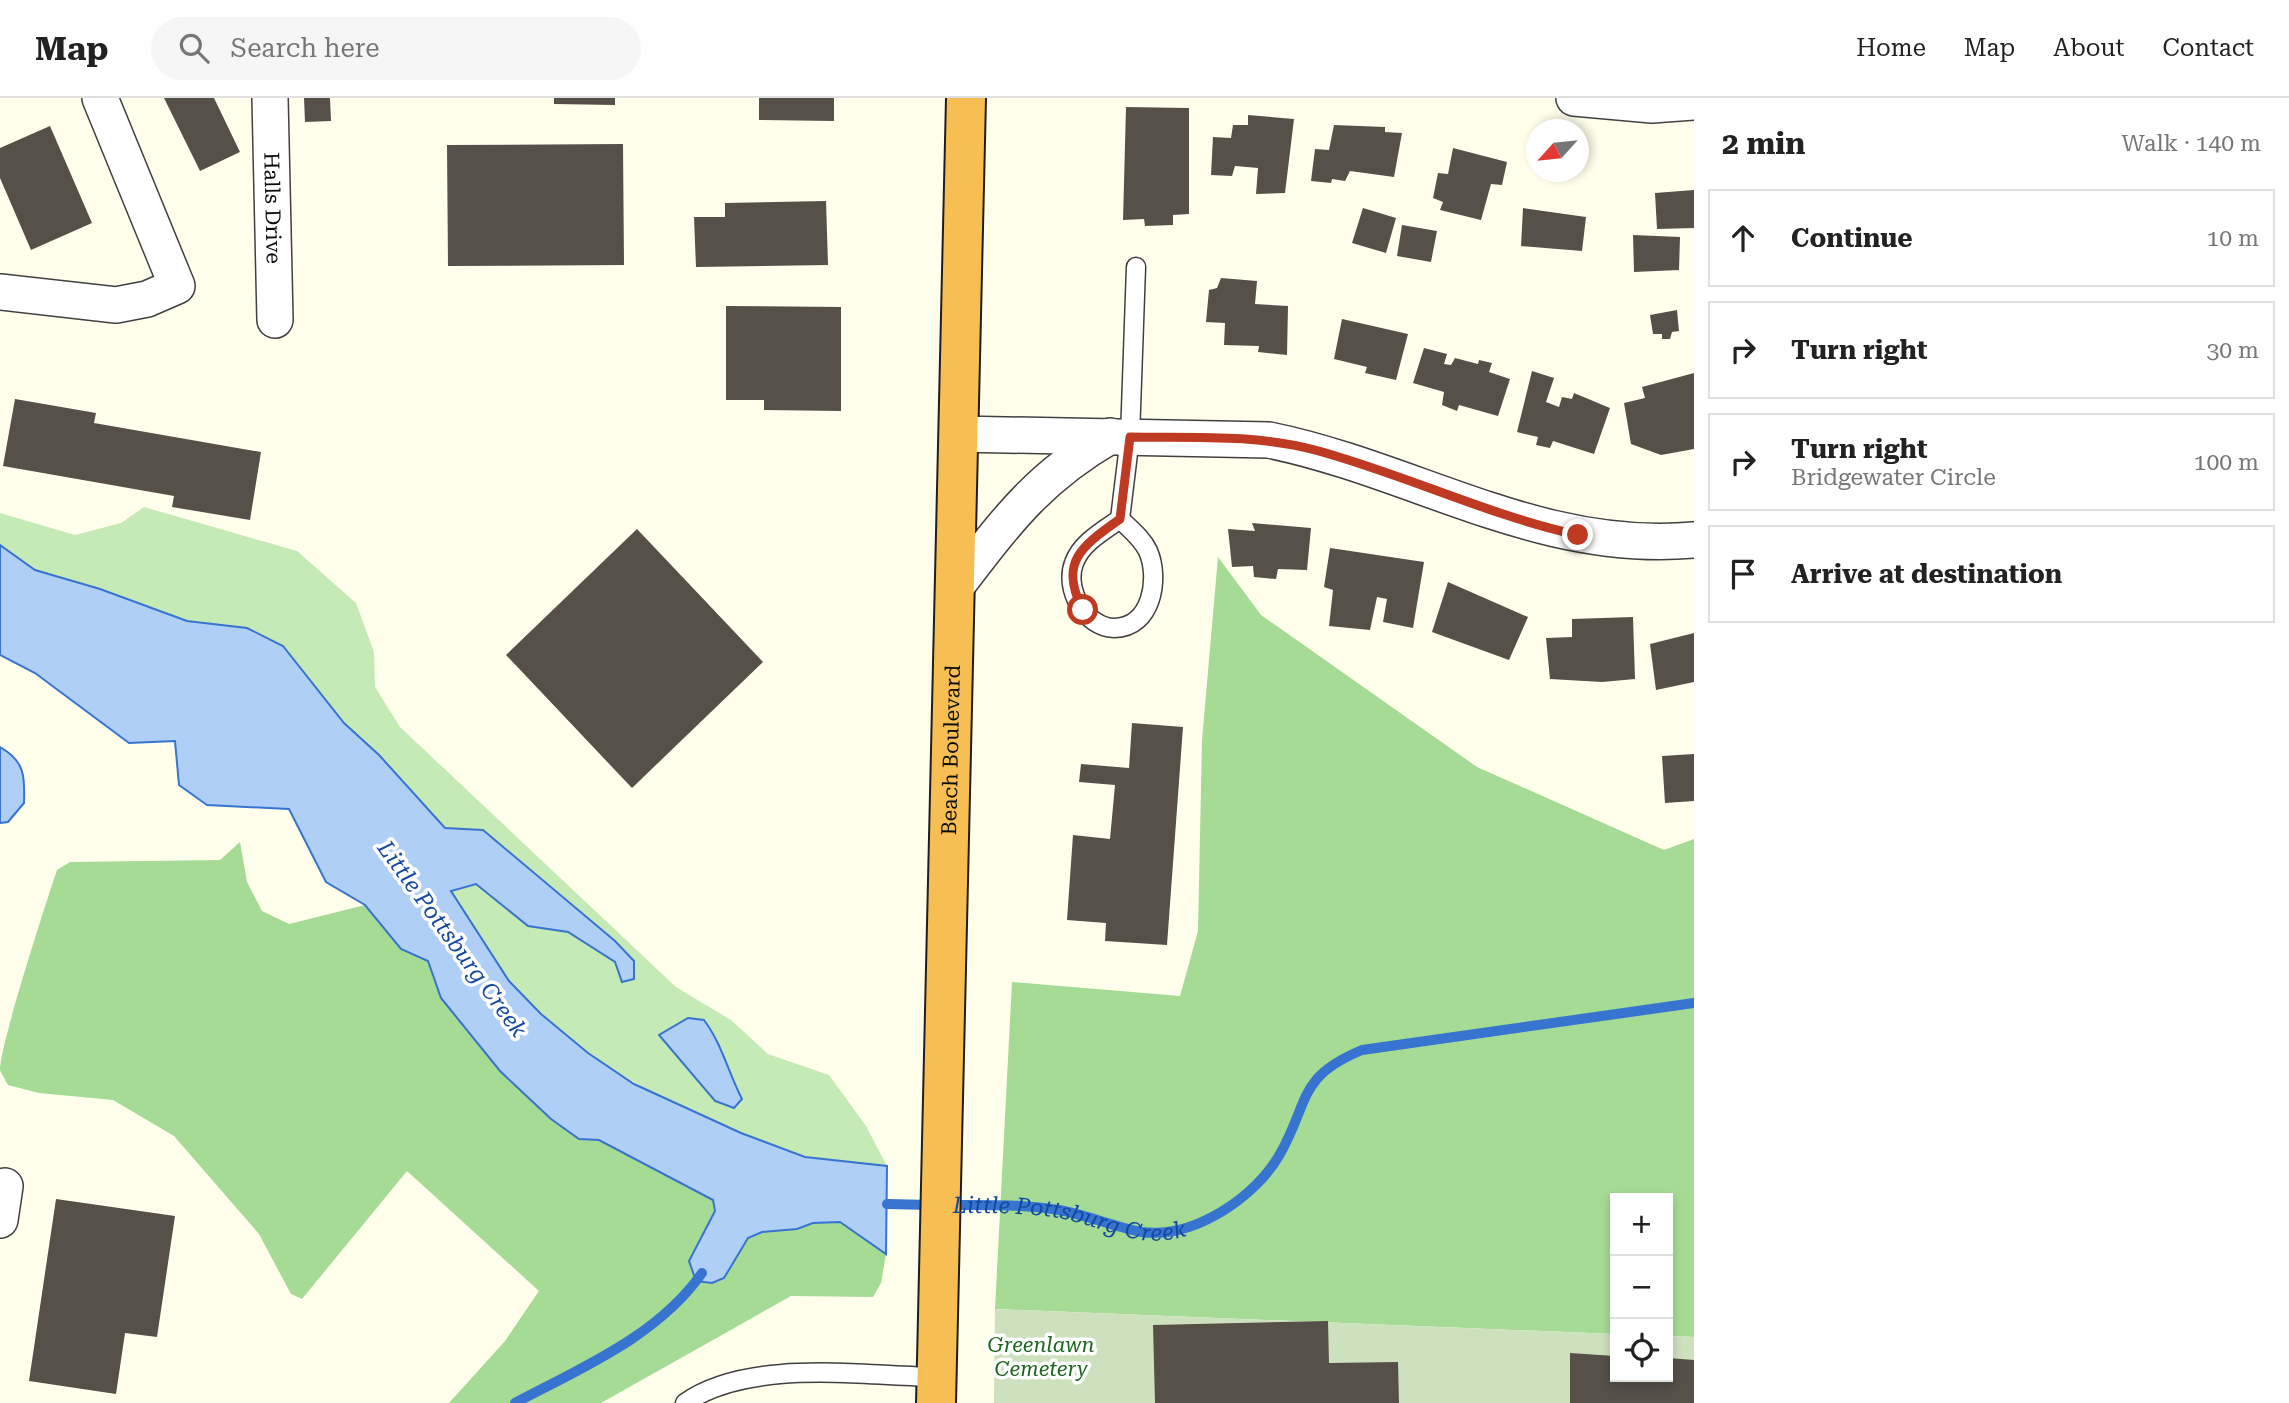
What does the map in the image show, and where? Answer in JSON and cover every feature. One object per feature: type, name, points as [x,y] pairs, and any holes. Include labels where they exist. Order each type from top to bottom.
[{"type":"highway","name":"Beach Boulevard","points":[[936,1390],[966,98]]},
{"type":"street","points":[[0,292],[116,305],[147,299],[177,286],[100,98]]},
{"type":"street","name":"Halls Drive","points":[[270,98],[275,320]]},
{"type":"street","points":[[1574,98],[1652,105],[1694,102]]},
{"type":"street","points":[[958,434],[1269,440],[1315,450],[1523,523],[1578,535],[1649,544],[1694,540]]},
{"type":"street","points":[[955,588],[1008,519],[1045,480],[1074,456],[1120,436]]},
{"type":"lane","points":[[1120,519],[1081,551],[1071,577],[1073,592],[1083,610],[1096,623],[1114,628],[1127,625],[1139,616],[1149,605],[1154,587],[1148,551],[1120,519],[1120,436],[1136,267]]},
{"type":"lane","points":[[685,1403],[700,1393],[770,1374],[936,1390]]},
{"type":"green space","points":[[144,507],[297,551],[356,603],[374,652],[375,687],[400,727],[676,987],[731,1020],[768,1054],[829,1075],[866,1126],[887,1166],[813,1159],[725,1128],[644,1088],[568,1038],[509,981],[451,892],[476,884],[528,926],[568,932],[615,962],[634,961],[615,941],[483,830],[445,828],[379,755],[344,723],[283,646],[247,628],[187,621],[100,589],[35,570],[0,545],[0,513],[75,535],[121,523]],"holes":[[[688,1018],[704,1021],[716,1039],[742,1098],[734,1108],[715,1101],[660,1036]]]},
{"type":"green space","points":[[1218,557],[1261,615],[1477,767],[1664,850],[1694,839],[1694,1337],[1673,1336],[1673,1193],[1610,1193],[1610,1334],[995,1309],[1012,982],[1180,996],[1198,931],[1202,740]]},
{"type":"green space","points":[[240,842],[247,882],[262,911],[289,924],[365,905],[401,949],[428,961],[441,998],[500,1071],[551,1119],[579,1139],[599,1140],[714,1200],[716,1211],[690,1261],[724,1278],[748,1238],[762,1232],[797,1229],[812,1223],[840,1222],[886,1254],[881,1283],[873,1297],[791,1296],[601,1403],[449,1403],[505,1341],[539,1291],[407,1171],[302,1299],[291,1294],[259,1234],[174,1136],[113,1100],[39,1093],[8,1085],[0,1070],[15,1004],[57,870],[70,862],[220,860]]},
{"type":"green space","name":"Greenlawn Cemetery","points":[[995,1309],[1610,1334],[1610,1382],[1673,1382],[1673,1336],[1694,1337],[1694,1403],[994,1403]]},
{"type":"water","points":[[0,545],[35,570],[100,589],[187,621],[247,628],[283,646],[344,723],[379,755],[445,828],[483,830],[615,941],[634,961],[634,979],[622,982],[615,962],[568,932],[528,926],[476,884],[451,891],[509,981],[541,1014],[588,1053],[634,1084],[741,1133],[805,1157],[887,1166],[886,1254],[840,1222],[813,1223],[797,1229],[762,1232],[748,1238],[724,1278],[712,1283],[696,1281],[689,1261],[715,1211],[713,1200],[599,1140],[579,1139],[551,1119],[500,1071],[441,998],[428,961],[401,949],[365,905],[326,882],[289,809],[207,805],[179,785],[175,741],[129,743],[35,673],[0,655]]},
{"type":"water","points":[[0,747],[14,758],[22,770],[24,803],[8,822],[0,823]]},
{"type":"water","points":[[688,1018],[704,1020],[716,1039],[742,1099],[734,1108],[715,1101],[659,1035]]},
{"type":"building","points":[[164,98],[214,98],[240,152],[200,171]]},
{"type":"building","points":[[304,98],[330,98],[331,121],[305,122]]},
{"type":"building","points":[[554,98],[615,98],[615,105],[554,104]]},
{"type":"building","points":[[759,98],[834,98],[834,121],[759,120]]},
{"type":"building","points":[[1126,107],[1189,108],[1189,214],[1173,215],[1173,225],[1145,226],[1144,219],[1123,220]]},
{"type":"building","points":[[1248,115],[1294,119],[1285,193],[1256,194],[1258,168],[1235,166],[1232,176],[1211,175],[1213,137],[1231,138],[1233,125],[1248,125]]},
{"type":"building","points":[[1334,125],[1385,127],[1385,132],[1402,133],[1394,177],[1350,171],[1345,181],[1311,181],[1315,149],[1329,150]]},
{"type":"building","points":[[50,126],[92,223],[31,250],[0,178],[0,148]]},
{"type":"building","points":[[623,144],[624,265],[448,266],[447,145]]},
{"type":"building","points":[[1453,148],[1507,162],[1502,185],[1491,184],[1481,220],[1440,210],[1443,202],[1433,198],[1438,173],[1448,174]]},
{"type":"building","points":[[1694,190],[1694,228],[1657,229],[1655,193]]},
{"type":"building","points":[[826,201],[828,265],[696,267],[694,217],[725,217],[725,203]]},
{"type":"building","points":[[1363,208],[1396,218],[1386,253],[1352,243]]},
{"type":"building","points":[[1523,208],[1586,217],[1582,251],[1521,246]]},
{"type":"building","points":[[1402,225],[1437,231],[1431,262],[1397,256]]},
{"type":"building","points":[[1633,235],[1680,237],[1679,270],[1634,272]]},
{"type":"building","points":[[1221,278],[1257,281],[1255,304],[1288,306],[1287,355],[1258,352],[1259,346],[1224,345],[1225,323],[1206,322],[1209,290],[1217,288]]},
{"type":"building","points":[[726,306],[841,307],[841,411],[764,410],[764,400],[726,400]]},
{"type":"building","points":[[1677,310],[1679,331],[1672,332],[1670,339],[1662,339],[1662,334],[1653,334],[1650,315]]},
{"type":"building","points":[[1342,319],[1408,334],[1396,380],[1365,373],[1367,367],[1334,359]]},
{"type":"building","points":[[1424,348],[1447,354],[1444,364],[1451,365],[1455,358],[1478,364],[1479,360],[1492,363],[1489,372],[1510,379],[1498,416],[1459,405],[1457,411],[1442,405],[1444,392],[1413,383]]},
{"type":"building","points":[[1532,371],[1554,378],[1546,402],[1559,407],[1562,397],[1572,399],[1574,393],[1610,408],[1594,454],[1553,441],[1550,448],[1536,445],[1538,437],[1517,432]]},
{"type":"building","points":[[1694,373],[1694,449],[1661,455],[1631,444],[1624,403],[1645,398],[1642,387]]},
{"type":"building","points":[[15,399],[96,413],[94,423],[261,452],[250,520],[172,507],[174,496],[3,466]]},
{"type":"building","points":[[1252,523],[1311,528],[1307,570],[1278,569],[1276,579],[1254,577],[1253,566],[1232,567],[1228,529],[1255,531]]},
{"type":"building","points":[[637,529],[763,662],[632,788],[506,655]]},
{"type":"building","points":[[1330,548],[1424,562],[1413,628],[1383,622],[1387,599],[1377,597],[1370,630],[1329,626],[1333,590],[1324,587]]},
{"type":"building","points":[[1448,582],[1528,617],[1509,660],[1432,632]]},
{"type":"building","points":[[1633,617],[1635,679],[1602,682],[1550,679],[1546,638],[1572,637],[1572,619]]},
{"type":"building","points":[[1694,633],[1694,682],[1656,690],[1650,644]]},
{"type":"building","points":[[1132,723],[1183,727],[1167,945],[1105,941],[1106,923],[1067,920],[1073,835],[1110,839],[1115,785],[1079,782],[1081,764],[1129,768]]},
{"type":"building","points":[[1694,754],[1694,801],[1665,803],[1662,756]]},
{"type":"building","points":[[56,1199],[175,1216],[157,1337],[125,1333],[116,1394],[29,1381]]},
{"type":"building","points":[[1328,1321],[1329,1363],[1398,1362],[1399,1403],[1155,1403],[1153,1325]]},
{"type":"building","points":[[1570,1353],[1610,1356],[1610,1382],[1673,1382],[1673,1358],[1694,1360],[1694,1403],[1570,1403]]},
{"type":"waterway","name":"Little Pottsburg Creek","points":[[947,1205],[1045,1208],[1142,1232],[1182,1229],[1222,1212],[1256,1185],[1280,1154],[1315,1081],[1341,1060],[1362,1050],[1694,1003]]},
{"type":"waterway","name":"Little Pottsburg Creek","points":[[887,1204],[932,1205]]},
{"type":"waterway","points":[[515,1403],[592,1363],[641,1333],[664,1315],[702,1273]]},
{"type":"route","points":[[1083,610],[1073,592],[1071,577],[1074,562],[1095,536],[1120,519],[1130,437],[1269,440],[1315,450],[1523,523],[1578,535]]}]
